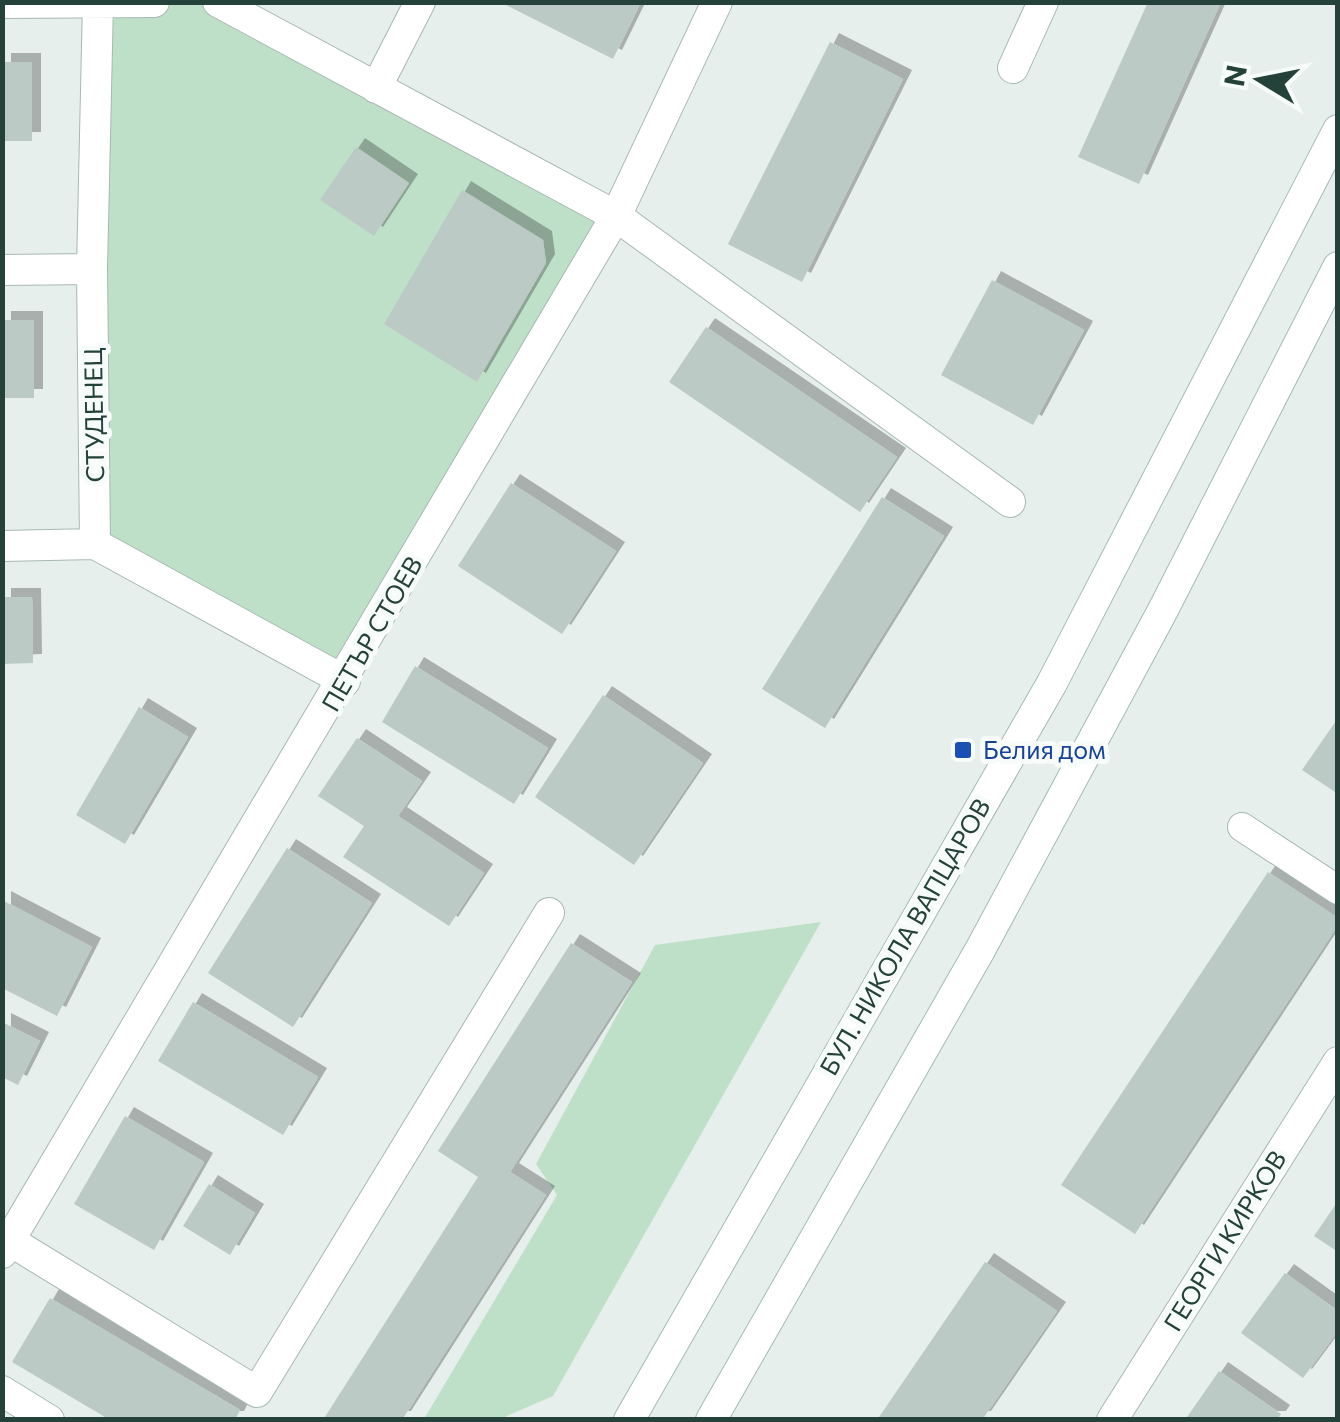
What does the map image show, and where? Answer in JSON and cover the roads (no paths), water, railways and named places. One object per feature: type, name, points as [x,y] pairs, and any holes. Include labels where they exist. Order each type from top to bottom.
[{"type":"street","points":[[2,3],[154,2]]},
{"type":"street","points":[[218,2],[616,216],[1010,502]]},
{"type":"street","points":[[376,88],[420,2]]},
{"type":"street","name":"ПЕТЪР СТОЕВ","points":[[5,1243],[345,680],[616,216],[717,2]]},
{"type":"street","points":[[1013,68],[1043,2]]},
{"type":"street","name":"СТУДЕНЕЦ","points":[[95,544],[92,270],[99,4]]},
{"type":"street","name":"БУЛ. НИКОЛА ВАПЦАРОВ","points":[[629,1420],[1052,683],[1338,130]]},
{"type":"street","points":[[711,1420],[980,950],[1163,610],[1338,267]]},
{"type":"street","points":[[2,270],[92,270]]},
{"type":"street","points":[[2,546],[95,544],[345,680]]},
{"type":"street","points":[[5,1243],[257,1392],[549,913]]},
{"type":"street","name":"ГЕОРГИ КИРКОВ","points":[[1112,1420],[1338,1062]]},
{"type":"street","points":[[2,1391],[49,1420]]},
{"type":"lane","points":[[1242,827],[1338,890]]},
{"type":"place","name":"Белия дом","points":[[963,750]]}]
